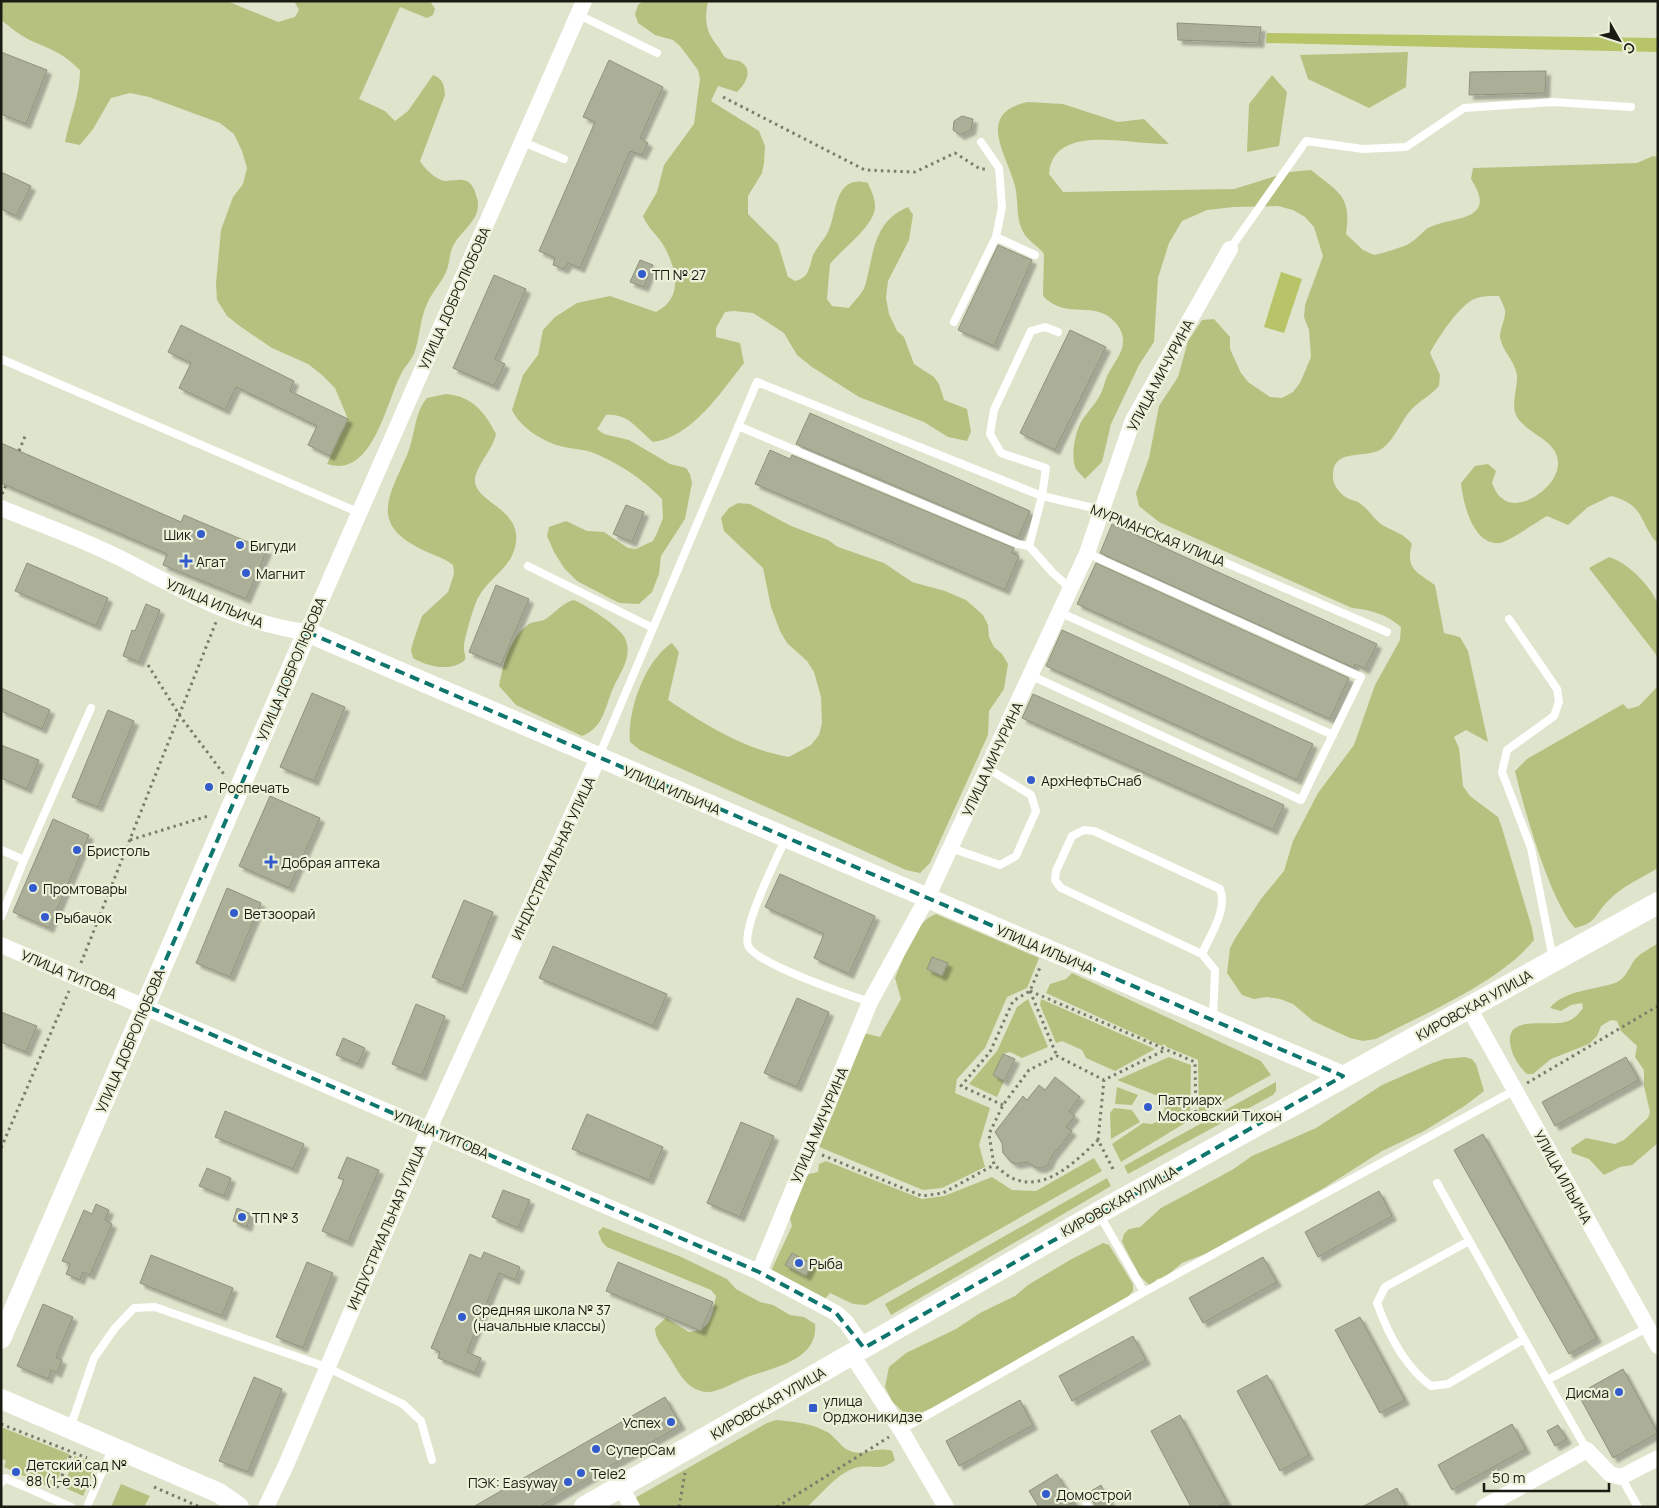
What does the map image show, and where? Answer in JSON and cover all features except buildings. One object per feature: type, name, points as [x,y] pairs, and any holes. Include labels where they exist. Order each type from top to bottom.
[{"type":"main road","name":"КИРОВСКАЯ УЛИЦА","points":[[585,1507],[1098,1213],[1658,903]]},
{"type":"street","name":"УЛИЦА ДОБРОЛЮБОВА","points":[[1,1338],[306,632],[581,8]]},
{"type":"street","name":"УЛИЦА МИЧУРИНА","points":[[759,1272],[870,1002],[927,898],[1087,553],[1133,420],[1230,249]]},
{"type":"street","name":"УЛИЦА ИЛЬИЧА","points":[[1,508],[123,560],[222,608],[262,624],[306,632],[1343,1076]]},
{"type":"street","name":"ИНДУСТРИАЛЬНАЯ УЛИЦА","points":[[266,1507],[286,1466],[326,1367],[429,1129],[598,758]]},
{"type":"street","name":"УЛИЦА ТИТОВА","points":[[1,945],[759,1272],[836,1313],[846,1322],[858,1351]]},
{"type":"street","name":"УЛИЦА ИЛЬИЧА","points":[[1469,1008],[1658,1346]]},
{"type":"street","points":[[858,1351],[946,1507]]},
{"type":"street","points":[[1,1400],[219,1493],[239,1507]]},
{"type":"street","points":[[1484,1507],[1587,1450],[1610,1474],[1621,1477],[1658,1458]]},
{"type":"street","points":[[621,1486],[632,1507]]},
{"type":"lane","points":[[581,8],[657,53]]},
{"type":"lane","points":[[1230,249],[1306,141],[1363,149],[1406,147],[1464,108],[1553,102],[1631,107]]},
{"type":"lane","points":[[523,142],[564,159]]},
{"type":"lane","points":[[954,322],[996,237],[1002,206],[999,168],[981,142]]},
{"type":"lane","points":[[996,237],[1035,255]]},
{"type":"lane","points":[[1029,546],[1042,496],[1046,468],[1001,453],[990,434],[994,410],[1031,331],[1045,327],[1058,332]]},
{"type":"lane","points":[[1,359],[360,513]]},
{"type":"lane","name":"МУРМАНСКАЯ УЛИЦА","points":[[738,426],[758,382],[1042,496],[1102,510],[1387,632]]},
{"type":"lane","points":[[598,758],[738,426],[1018,544],[1029,546],[1053,573],[1070,588]]},
{"type":"lane","points":[[1030,675],[1301,800],[1361,677],[1087,553]]},
{"type":"lane","points":[[528,566],[653,628]]},
{"type":"lane","points":[[1059,612],[1333,736]]},
{"type":"lane","points":[[1509,619],[1558,689],[1559,702],[1554,716],[1507,750],[1502,772],[1531,848],[1554,961]]},
{"type":"lane","points":[[1,917],[91,708]]},
{"type":"lane","points":[[951,848],[1000,865],[1016,856],[1036,811],[1034,802],[1030,795],[988,768]]},
{"type":"lane","points":[[1202,954],[1222,908],[1223,896],[1220,889],[1094,831],[1084,830],[1072,836],[1056,871],[1055,880],[1061,888],[1202,954],[1215,970],[1213,1021]]},
{"type":"lane","points":[[786,838],[773,865],[747,931],[748,946],[756,956],[790,972],[870,1002]]},
{"type":"lane","points":[[1,850],[24,860]]},
{"type":"lane","points":[[901,1430],[1144,1292],[1515,1090]]},
{"type":"lane","points":[[1437,1183],[1587,1450]]},
{"type":"lane","points":[[1098,1213],[1144,1292]]},
{"type":"lane","points":[[1469,1241],[1385,1287],[1377,1303],[1386,1327],[1416,1375],[1431,1386],[1448,1384],[1524,1339]]},
{"type":"lane","points":[[70,1428],[94,1358],[115,1328],[134,1308],[155,1306],[326,1367],[403,1404],[421,1421],[432,1460]]},
{"type":"lane","points":[[1547,1380],[1648,1328]]},
{"type":"lane","points":[[87,1507],[112,1447]]},
{"type":"lane","points":[[1621,1477],[1638,1507]]},
{"type":"lane","points":[[1,1483],[5,1478],[71,1507]]},
{"type":"path","points":[[723,97],[864,170],[916,172],[955,153],[980,169],[999,168]]},
{"type":"path","points":[[19,451],[26,434]]},
{"type":"path","points":[[1,1148],[75,976],[222,608]]},
{"type":"path","points":[[148,665],[180,716],[228,779]]},
{"type":"path","points":[[130,840],[213,814]]},
{"type":"path","points":[[1003,1105],[961,1086],[990,1052],[1013,1001],[1030,991],[1047,950]]},
{"type":"path","points":[[1030,991],[1195,1062],[1196,1122]]},
{"type":"path","points":[[1030,991],[1057,1056],[1104,1080]]},
{"type":"path","points":[[1515,1090],[1658,1006]]},
{"type":"path","points":[[1104,1080],[1165,1050]]},
{"type":"path","points":[[1057,1056],[1029,1070],[1003,1105],[989,1134],[994,1166],[1016,1180],[1038,1183],[1074,1162],[1098,1140]]},
{"type":"path","points":[[1104,1080],[1098,1140],[1113,1169]]},
{"type":"path","points":[[808,1150],[922,1196],[943,1193],[994,1166]]},
{"type":"path","points":[[776,1507],[901,1430]]},
{"type":"path","points":[[53,1498],[72,1452]]},
{"type":"path","points":[[679,1507],[685,1472]]},
{"type":"highlighted area","points":[[307,632],[1343,1076],[864,1348],[836,1313],[759,1272],[146,1006]]},
{"type":"shaded area","points":[[1,1],[227,1],[278,22],[295,17],[299,10],[294,1],[430,1],[435,9],[433,15],[427,18],[400,7],[359,99],[385,111],[395,121],[408,111],[433,75],[439,78],[445,95],[420,161],[439,179],[446,181],[465,180],[469,182],[477,198],[477,212],[453,246],[446,272],[427,304],[415,351],[401,374],[376,435],[367,449],[356,460],[343,466],[327,464],[348,419],[335,388],[308,364],[272,348],[241,327],[227,316],[217,300],[216,283],[221,230],[233,197],[243,184],[247,168],[234,134],[220,123],[149,97],[130,93],[111,98],[93,129],[80,145],[65,142],[77,98],[80,70],[63,56],[25,38],[1,20]]},
{"type":"shaded area","points":[[643,1],[708,1],[706,21],[711,37],[725,57],[745,65],[748,73],[747,77],[737,92],[718,86],[711,101],[759,131],[765,146],[764,163],[762,173],[748,196],[748,214],[778,244],[788,277],[795,281],[800,280],[806,275],[813,255],[828,232],[843,189],[857,181],[868,183],[873,194],[874,213],[864,229],[830,264],[827,299],[832,306],[849,308],[865,286],[876,240],[881,230],[896,213],[908,207],[913,215],[909,240],[888,281],[886,298],[889,314],[897,331],[904,337],[914,364],[934,377],[939,384],[944,400],[967,409],[971,432],[967,441],[948,437],[924,422],[859,397],[812,367],[797,355],[784,333],[753,313],[725,312],[716,328],[716,337],[740,343],[744,363],[716,399],[693,423],[667,439],[653,442],[632,423],[614,415],[606,415],[597,429],[604,434],[629,440],[670,464],[686,468],[690,474],[692,483],[685,519],[661,556],[659,574],[652,592],[639,604],[619,603],[577,581],[564,568],[547,536],[549,527],[566,521],[587,531],[604,532],[628,548],[636,549],[653,541],[663,518],[662,499],[638,478],[610,461],[591,452],[557,445],[534,434],[521,423],[512,410],[523,375],[538,355],[543,330],[555,317],[577,303],[610,296],[656,312],[665,306],[674,292],[675,275],[669,257],[663,244],[643,216],[657,192],[664,165],[694,124],[700,79],[698,70],[680,46],[673,40],[655,35],[638,23],[635,14],[638,5]]},
{"type":"shaded area","points":[[1267,33],[1658,38],[1658,52],[1266,43]]},
{"type":"shaded area","points":[[1408,52],[1406,87],[1369,108],[1308,79],[1300,55]]},
{"type":"shaded area","points":[[1272,75],[1287,92],[1279,146],[1247,152],[1249,104]]},
{"type":"shaded area","points":[[1028,102],[1063,104],[1118,122],[1144,119],[1169,144],[1097,140],[1079,142],[1065,147],[1054,158],[1049,174],[1063,192],[1234,189],[1289,172],[1311,170],[1336,190],[1345,202],[1347,211],[1346,234],[1363,250],[1374,255],[1408,244],[1428,228],[1437,224],[1469,216],[1476,211],[1480,204],[1478,193],[1471,179],[1473,168],[1637,163],[1653,156],[1658,157],[1658,544],[1636,509],[1630,504],[1611,496],[1588,507],[1568,525],[1547,516],[1504,542],[1491,542],[1483,538],[1476,531],[1467,512],[1461,483],[1475,466],[1488,464],[1496,471],[1492,483],[1496,491],[1506,501],[1514,503],[1531,499],[1547,487],[1557,472],[1558,464],[1554,449],[1528,429],[1515,412],[1514,402],[1517,375],[1514,365],[1501,342],[1500,337],[1505,310],[1499,296],[1475,298],[1466,304],[1448,324],[1430,353],[1440,375],[1439,386],[1410,411],[1387,444],[1377,451],[1346,457],[1335,465],[1333,480],[1341,494],[1358,502],[1380,523],[1402,535],[1412,544],[1410,552],[1411,565],[1418,573],[1435,585],[1444,633],[1460,637],[1468,651],[1488,742],[1466,730],[1454,737],[1459,748],[1463,786],[1470,796],[1498,817],[1534,940],[1519,956],[1482,983],[1438,1008],[1376,1039],[1363,1041],[1350,1038],[1313,1021],[1293,1004],[1280,999],[1267,997],[1254,999],[1242,995],[1227,973],[1230,948],[1236,937],[1261,899],[1284,871],[1293,841],[1318,793],[1354,745],[1375,685],[1400,640],[1401,627],[1384,616],[1372,611],[1352,608],[1159,522],[1139,506],[1136,493],[1149,458],[1159,406],[1178,377],[1188,341],[1202,320],[1214,319],[1230,337],[1230,349],[1241,373],[1248,382],[1270,397],[1282,398],[1293,392],[1300,383],[1311,357],[1309,330],[1304,317],[1305,305],[1323,256],[1314,227],[1305,217],[1293,210],[1278,206],[1207,210],[1182,221],[1169,243],[1158,278],[1154,342],[1139,365],[1111,424],[1102,462],[1085,479],[1076,468],[1074,462],[1076,436],[1080,424],[1100,395],[1107,376],[1122,350],[1123,337],[1115,322],[1107,315],[1089,310],[1061,307],[1043,296],[1044,254],[1027,238],[1022,230],[1018,218],[1015,186],[1002,149],[998,126],[1002,116],[1012,108]]},
{"type":"shaded area","points":[[1281,272],[1302,279],[1284,333],[1264,327]]},
{"type":"shaded area","points":[[446,394],[463,398],[477,406],[496,434],[477,471],[475,482],[483,496],[506,514],[512,522],[516,531],[516,542],[514,551],[506,566],[488,584],[476,602],[465,639],[465,660],[453,666],[439,667],[425,664],[413,658],[411,650],[422,616],[448,592],[454,574],[453,565],[403,538],[394,528],[389,518],[388,507],[390,495],[410,448],[417,418],[423,404],[427,398]]},
{"type":"shaded area","points":[[738,503],[750,504],[791,526],[828,540],[838,547],[884,563],[912,582],[945,591],[966,600],[983,615],[994,647],[1002,654],[1008,664],[1004,689],[989,711],[988,735],[930,863],[920,873],[906,870],[640,750],[630,742],[632,716],[640,687],[654,661],[672,643],[679,652],[668,700],[696,718],[741,742],[789,757],[811,745],[819,735],[822,723],[821,697],[814,672],[807,661],[787,643],[780,631],[771,607],[763,568],[724,531],[721,518],[729,508]]},
{"type":"shaded area","points":[[1609,557],[1623,564],[1637,575],[1649,588],[1657,602],[1658,657],[1589,568]]},
{"type":"shaded area","points":[[573,600],[617,628],[625,638],[628,651],[625,663],[600,721],[590,732],[582,736],[516,705],[499,686],[508,652],[522,629],[531,623],[544,620]]},
{"type":"shaded area","points":[[1658,686],[1658,868],[1619,891],[1591,921],[1575,928],[1556,897],[1547,876],[1531,830],[1515,771],[1527,759],[1623,704],[1628,709],[1639,706]]},
{"type":"shaded area","points":[[936,914],[1039,958],[1027,988],[1007,997],[985,1048],[957,1079],[955,1093],[990,1108],[979,1145],[985,1167],[942,1188],[923,1190],[817,1146],[864,1033],[880,1037],[901,999],[895,978],[911,941],[922,924]]},
{"type":"shaded area","points":[[1658,943],[1658,1143],[1632,1165],[1620,1167],[1604,1175],[1589,1159],[1572,1153],[1571,1148],[1586,1138],[1615,1144],[1624,1140],[1648,1118],[1650,1112],[1644,1086],[1644,1070],[1635,1057],[1637,1046],[1621,1031],[1617,1021],[1611,1020],[1601,1026],[1597,1036],[1589,1044],[1551,1059],[1533,1074],[1527,1074],[1519,1066],[1513,1055],[1510,1037],[1513,1030],[1519,1026],[1565,1022],[1573,1019],[1583,1008],[1582,1003],[1571,1005],[1561,1011],[1550,1008],[1563,997],[1618,982],[1624,977],[1638,956]]},
{"type":"shaded area","points":[[1072,973],[1261,1061],[1271,1075],[1199,1115],[1198,1060],[1164,1044],[1162,1046],[1046,993],[1050,984],[1066,979]]},
{"type":"shaded area","points":[[1028,999],[1048,1047],[1022,1058],[1010,1052],[1003,1054],[993,1075],[1004,1081],[997,1097],[969,1084],[997,1051],[1017,1007]]},
{"type":"shaded area","points":[[1041,999],[1155,1049],[1115,1071],[1086,1058],[1082,1050],[1062,1041],[1056,1043],[1040,1005]]},
{"type":"shaded area","points":[[1169,1057],[1191,1065],[1190,1120],[1121,1162],[1112,1144],[1143,1123],[1152,1124],[1160,1120],[1165,1108],[1158,1096],[1117,1080]]},
{"type":"shaded area","points":[[1465,1057],[1472,1059],[1476,1064],[1484,1091],[1466,1105],[1424,1131],[1382,1151],[1324,1188],[1205,1254],[1182,1263],[1164,1278],[1157,1279],[1151,1287],[1140,1276],[1122,1241],[1124,1234],[1129,1229],[1140,1227],[1161,1208],[1232,1170],[1252,1156],[1316,1128],[1382,1085],[1444,1059]]},
{"type":"shaded area","points":[[1276,1082],[1276,1091],[1273,1095],[1128,1174],[1124,1166]]},
{"type":"shaded area","points":[[1117,1087],[1138,1095],[1132,1105],[1115,1104]]},
{"type":"shaded area","points":[[1114,1108],[1132,1110],[1140,1122],[1111,1139],[1110,1113]]},
{"type":"shaded area","points":[[1094,1158],[1102,1171],[866,1305],[853,1304],[830,1293],[825,1299],[770,1273],[792,1226],[790,1218],[804,1179],[809,1174],[818,1172],[819,1164],[826,1161],[922,1199],[944,1196],[992,1177],[1012,1190],[1036,1191]]},
{"type":"shaded area","points":[[1107,1178],[1111,1186],[891,1315],[885,1304]]},
{"type":"shaded area","points":[[603,1227],[679,1256],[727,1279],[736,1289],[760,1302],[773,1305],[790,1315],[804,1317],[815,1324],[814,1337],[809,1347],[791,1361],[720,1389],[705,1392],[692,1387],[682,1378],[659,1342],[655,1328],[666,1318],[689,1332],[697,1331],[707,1325],[710,1320],[716,1296],[711,1290],[607,1247],[602,1242],[598,1232]]},
{"type":"shaded area","points":[[1103,1243],[1109,1245],[1133,1284],[1133,1291],[1123,1302],[935,1407],[920,1413],[904,1413],[892,1401],[885,1387],[889,1367],[906,1353],[956,1329],[980,1313],[1015,1296],[1028,1285],[1070,1260]]},
{"type":"shaded area","points":[[776,1420],[816,1427],[829,1433],[846,1449],[853,1452],[858,1453],[881,1449],[892,1451],[895,1460],[885,1466],[861,1467],[848,1471],[835,1480],[807,1507],[640,1507],[635,1498],[767,1423]]},
{"type":"shaded area","points":[[1,1427],[69,1454],[53,1489],[4,1467],[6,1461],[1,1458]]},
{"type":"shaded area","points":[[75,1456],[96,1466],[83,1496],[63,1487]]},
{"type":"shaded area","points":[[121,1484],[150,1496],[144,1507],[111,1507]]},
{"type":"place","name":"ТП № 27","points":[[642,274]]},
{"type":"place","name":"Шик","points":[[201,534]]},
{"type":"place","name":"Бигуди","points":[[240,545]]},
{"type":"place","name":"Агат","points":[[186,561]]},
{"type":"place","name":"Магнит","points":[[246,573]]},
{"type":"place","name":"АрхНефтьСнаб","points":[[1031,780]]},
{"type":"place","name":"Роспечать","points":[[209,787]]},
{"type":"place","name":"Бристоль","points":[[77,850]]},
{"type":"place","name":"Добрая аптека","points":[[271,862]]},
{"type":"place","name":"Промтовары","points":[[33,888]]},
{"type":"place","name":"Ветзоорай","points":[[234,913]]},
{"type":"place","name":"Рыбачок","points":[[45,917]]},
{"type":"place","name":"Патриарх Московский Тихон","points":[[1148,1107]]},
{"type":"place","name":"ТП № 3","points":[[242,1217]]},
{"type":"place","name":"Рыба","points":[[799,1263]]},
{"type":"place","name":"Средняя школа № 37 (начальные классы)","points":[[462,1317]]},
{"type":"place","name":"Дисма","points":[[1619,1392]]},
{"type":"place","name":"улица Орджоникидзе","points":[[813,1408]]},
{"type":"place","name":"Успех","points":[[671,1422]]},
{"type":"place","name":"СуперСам","points":[[596,1449]]},
{"type":"place","name":"Детский сад № 88 (1-е зд.)","points":[[16,1472]]},
{"type":"place","name":"Tele2","points":[[581,1473]]},
{"type":"place","name":"ПЭК: Easyway","points":[[568,1482]]},
{"type":"place","name":"Домострой","points":[[1046,1494]]}]
